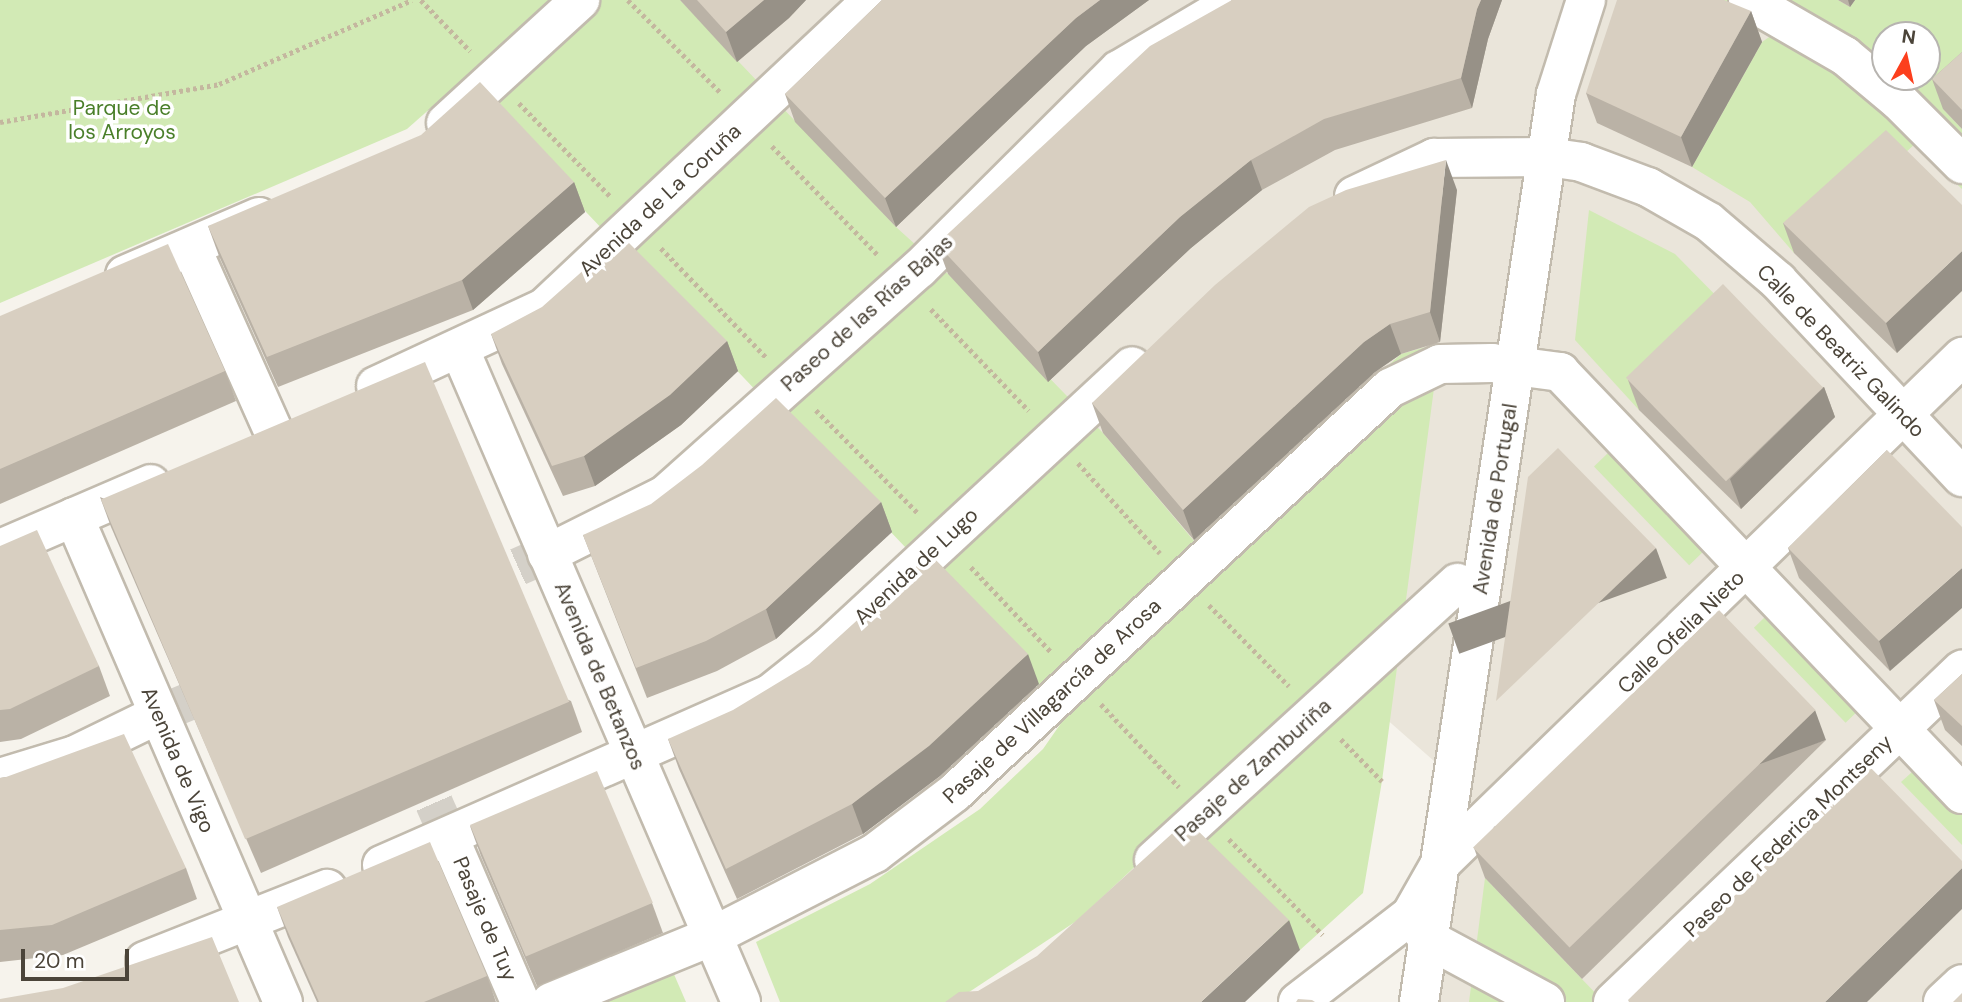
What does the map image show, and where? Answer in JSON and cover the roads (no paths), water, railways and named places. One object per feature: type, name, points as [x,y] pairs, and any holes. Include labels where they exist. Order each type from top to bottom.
[{"type":"street","points":[[423,145],[580,0]]},
{"type":"street","name":"Avenida de La Coruña","points":[[348,398],[460,350],[544,308],[872,0]]},
{"type":"street","name":"Paseo de las Rías Bajas","points":[[547,554],[665,495],[904,282],[1119,70],[1237,0]]},
{"type":"street","name":"Avenida de Portugal","points":[[1440,864],[1503,365],[1535,156],[1535,88],[1563,0]]},
{"type":"street","name":"Avenida de Portugal","points":[[1535,156],[1586,0]]},
{"type":"street","points":[[1748,0],[1845,56],[1899,101],[1962,164]]},
{"type":"street","points":[[1320,213],[1434,158],[1535,156]]},
{"type":"street","name":"Calle de Beatriz Galindo","points":[[1535,156],[1581,162],[1648,187],[1709,222],[1778,281],[1962,477]]},
{"type":"street","points":[[89,291],[292,203]]},
{"type":"street","points":[[191,247],[273,430]]},
{"type":"street","name":"Avenida de Lugo","points":[[106,976],[249,923],[635,757],[770,694],[829,647],[1160,341]]},
{"type":"street","name":"Avenida de Betanzos","points":[[460,350],[741,1002]]},
{"type":"street","name":"Calle Ofelia Nieto","points":[[1420,927],[1440,864],[1962,357]]},
{"type":"street","name":"Pasaje de Villagarcía de Arosa","points":[[551,1002],[713,936],[875,852],[954,793],[1390,388],[1440,364],[1503,365],[1560,372],[1962,794]]},
{"type":"street","name":"Avenida de Portugal","points":[[1419,1002],[1420,927],[1457,583],[1503,365]]},
{"type":"street","points":[[236,447],[311,414]]},
{"type":"street","points":[[0,549],[186,468]]},
{"type":"street","name":"Avenida de Vigo","points":[[74,517],[283,1002]]},
{"type":"street","name":"Pasaje de Zamburiña","points":[[1126,886],[1457,583]]},
{"type":"street","name":"Paseo de Federica Montseny","points":[[1613,1002],[1962,670]]},
{"type":"street","points":[[0,778],[75,755],[159,714]]},
{"type":"street","name":"Pasaje de Tuy","points":[[449,837],[520,1002]]},
{"type":"street","points":[[1298,1002],[1349,960],[1420,927],[1545,1002]]},
{"type":"street","name":"Avenida de Portugal","points":[[1398,1002],[1420,927]]},
{"type":"street","points":[[1943,1002],[1962,984]]},
{"type":"tunnel","points":[[466,590],[547,554]]},
{"type":"tunnel","points":[[159,714],[234,683]]},
{"type":"tunnel","points":[[411,751],[449,837]]},
{"type":"park label","name":"Parque de los Arroyos","points":[[122,120]]}]
